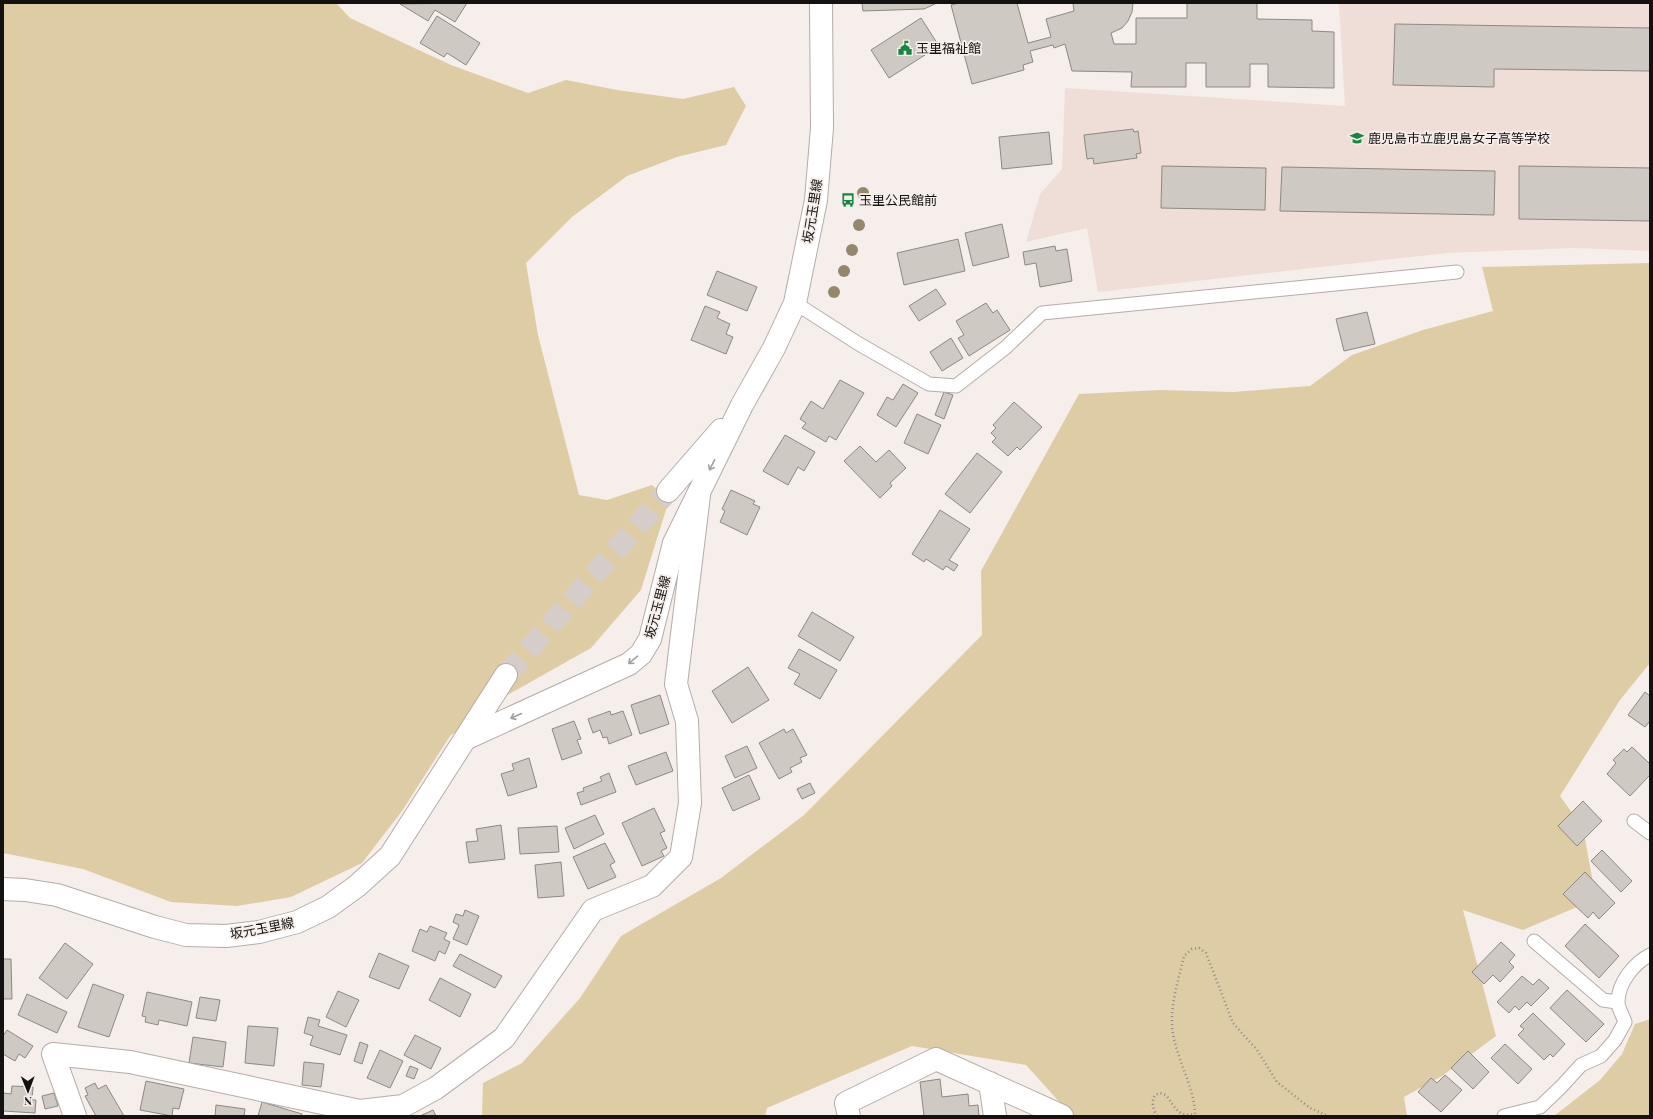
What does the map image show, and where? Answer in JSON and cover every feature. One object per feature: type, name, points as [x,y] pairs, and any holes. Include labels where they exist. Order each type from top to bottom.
[{"type":"street","name":"坂元玉里線","points":[[467,738],[629,664],[641,654],[650,639],[674,543],[742,405],[774,348],[795,302],[816,200],[822,128],[821,3]]},
{"type":"street","name":"坂元玉里線","points":[[668,491],[742,405]]},
{"type":"street","points":[[75,1116],[53,1054],[130,1062],[360,1111],[403,1106],[436,1088],[504,1038],[593,910],[652,886],[680,857],[690,803],[687,721],[676,684],[700,490]]},
{"type":"street","name":"坂元玉里線","points":[[3,889],[25,890],[57,896],[155,927],[186,935],[226,936],[259,932],[297,922],[328,907],[358,886],[390,856],[506,675]]},
{"type":"street","points":[[848,1116],[846,1103],[936,1059],[1062,1116]]},
{"type":"street","points":[[990,1083],[994,1116]]},
{"type":"lane","points":[[795,302],[859,344],[929,384],[956,386],[1005,348],[1042,313],[1457,272]]},
{"type":"lane","points":[[1634,821],[1650,833]]},
{"type":"lane","points":[[1534,941],[1603,1000],[1618,1002]]},
{"type":"lane","points":[[1504,1116],[1540,1107],[1581,1065],[1601,1056],[1615,1040],[1625,1022],[1618,1002],[1622,983],[1644,958],[1650,955]]},
{"type":"path","points":[[1157,1116],[1154,1110],[1153,1100],[1155,1094],[1160,1093],[1166,1095],[1180,1113],[1188,1116],[1195,1114],[1194,1103],[1178,1054],[1172,1026],[1173,1005],[1184,956],[1192,949],[1199,948],[1206,953],[1233,1023],[1257,1050],[1277,1082],[1310,1108],[1328,1116]]},
{"type":"shaded area","points":[[3,3],[336,3],[350,18],[451,65],[528,93],[566,80],[617,90],[683,99],[734,87],[746,106],[726,145],[677,157],[627,176],[572,217],[526,263],[538,335],[579,495],[607,500],[652,485],[669,500],[641,590],[591,648],[504,697],[450,736],[402,811],[362,863],[291,897],[237,906],[171,902],[83,869],[3,853]]},
{"type":"shaded area","name":"鹿児島市立鹿児島女子高等学校","points":[[1339,3],[1650,3],[1650,251],[1573,248],[1447,253],[1098,292],[1087,228],[1026,242],[1040,194],[1062,169],[1065,88],[1345,106]]},
{"type":"shaded area","points":[[1650,263],[1650,663],[1620,700],[1560,796],[1583,828],[1596,899],[1523,930],[1463,910],[1496,1036],[1442,1076],[1404,1097],[1407,1116],[1072,1116],[1026,1065],[912,1046],[767,1108],[765,1116],[482,1116],[483,1083],[522,1063],[580,998],[621,936],[721,878],[804,815],[982,635],[981,571],[1079,394],[1160,390],[1233,392],[1310,386],[1352,355],[1423,330],[1493,311],[1482,267]]},
{"type":"shaded area","points":[[1650,1019],[1650,1116],[1554,1116],[1600,1080],[1622,1054],[1635,1024]]},
{"type":"building","points":[[467,3],[455,22],[435,10],[428,21],[400,4]]},
{"type":"building","points":[[862,3],[937,3],[924,9],[863,11]]},
{"type":"building","points":[[959,3],[1017,3],[1028,43],[1051,37],[1046,19],[1074,11],[1073,3],[1133,3],[1132,12],[1128,21],[1122,28],[1111,33],[1114,44],[1136,44],[1136,18],[1187,18],[1187,3],[1257,3],[1257,19],[1312,20],[1312,31],[1334,32],[1334,88],[1268,87],[1268,64],[1250,64],[1250,87],[1206,87],[1206,63],[1186,63],[1186,87],[1131,87],[1132,72],[1072,71],[1065,44],[1054,48],[1053,45],[1030,51],[1033,62],[1023,65],[1024,70],[972,84],[951,5]]},
{"type":"building","points":[[437,16],[480,43],[466,65],[447,53],[444,57],[420,43]]},
{"type":"building","name":"玉里福祉館","points":[[921,18],[939,46],[889,78],[871,50]]},
{"type":"building","points":[[1395,24],[1650,28],[1650,71],[1494,69],[1494,87],[1393,85]]},
{"type":"building","points":[[1133,129],[1134,132],[1138,131],[1141,153],[1136,154],[1137,158],[1094,164],[1093,158],[1087,159],[1084,135]]},
{"type":"building","points":[[1049,132],[1052,164],[1002,169],[999,137]]},
{"type":"building","points":[[1162,166],[1266,168],[1265,210],[1161,208]]},
{"type":"building","points":[[1519,166],[1650,168],[1650,221],[1519,219]]},
{"type":"building","points":[[1282,167],[1495,171],[1494,215],[1280,211]]},
{"type":"building","points":[[1002,224],[1009,257],[973,266],[965,233]]},
{"type":"building","points":[[958,239],[965,271],[904,285],[897,253]]},
{"type":"building","points":[[1055,246],[1056,251],[1067,249],[1072,281],[1040,287],[1036,263],[1025,265],[1023,252]]},
{"type":"building","points":[[717,271],[757,287],[747,311],[707,295]]},
{"type":"building","points":[[936,289],[946,304],[919,321],[909,306]]},
{"type":"building","points":[[986,303],[993,313],[997,310],[1010,330],[969,356],[958,338],[964,335],[956,321]]},
{"type":"building","points":[[705,306],[720,312],[717,318],[730,324],[726,334],[733,337],[726,354],[691,340]]},
{"type":"building","points":[[1367,312],[1375,344],[1344,351],[1336,319]]},
{"type":"building","points":[[951,338],[963,358],[942,371],[930,352]]},
{"type":"building","points":[[840,380],[864,393],[836,440],[829,436],[826,442],[802,428],[806,423],[800,419],[811,401],[823,409]]},
{"type":"building","points":[[903,384],[918,393],[896,427],[877,415],[887,397],[893,400]]},
{"type":"building","points":[[944,392],[953,395],[944,419],[935,415]]},
{"type":"building","points":[[1014,402],[1042,427],[1020,450],[1017,447],[1008,456],[992,442],[996,438],[991,433],[996,428],[993,425]]},
{"type":"building","points":[[917,414],[941,425],[928,454],[904,443]]},
{"type":"building","points":[[785,435],[815,452],[804,471],[798,467],[788,485],[763,471]]},
{"type":"building","points":[[860,446],[876,462],[889,450],[906,468],[890,483],[892,486],[880,498],[844,461]]},
{"type":"building","points":[[977,453],[1002,472],[970,513],[945,494]]},
{"type":"building","points":[[731,490],[755,501],[753,504],[760,507],[747,535],[720,522],[725,511],[722,509]]},
{"type":"building","points":[[940,510],[970,529],[949,560],[958,565],[954,571],[946,566],[943,570],[926,559],[924,562],[912,554]]},
{"type":"building","points":[[812,612],[854,637],[840,661],[798,636]]},
{"type":"building","points":[[799,649],[837,670],[820,699],[794,684],[800,674],[788,668]]},
{"type":"building","points":[[748,667],[769,700],[732,723],[712,691]]},
{"type":"building","points":[[1645,692],[1650,696],[1650,721],[1645,727],[1628,715]]},
{"type":"building","points":[[660,695],[669,724],[640,734],[631,705]]},
{"type":"building","points":[[610,711],[611,715],[623,711],[632,735],[609,744],[607,737],[603,738],[600,730],[593,733],[588,719]]},
{"type":"building","points":[[574,721],[581,739],[577,740],[582,753],[562,760],[552,729]]},
{"type":"building","points":[[784,729],[786,733],[793,729],[807,755],[800,758],[802,762],[790,768],[792,772],[779,779],[759,743]]},
{"type":"building","points":[[747,746],[757,768],[735,778],[725,756]]},
{"type":"building","points":[[1632,747],[1650,764],[1650,775],[1630,796],[1607,774],[1616,763],[1613,760],[1624,749],[1627,752]]},
{"type":"building","points":[[666,752],[673,771],[636,785],[628,766]]},
{"type":"building","points":[[529,758],[537,787],[508,796],[501,774],[514,770],[512,764]]},
{"type":"building","points":[[609,773],[616,792],[581,805],[577,793],[584,791],[583,788],[602,781],[600,777]]},
{"type":"building","points":[[749,775],[760,799],[733,811],[722,788]]},
{"type":"building","points":[[810,783],[815,793],[802,799],[797,789]]},
{"type":"building","points":[[1583,801],[1602,821],[1577,846],[1558,826]]},
{"type":"building","points":[[654,808],[665,831],[660,833],[667,848],[661,851],[664,856],[642,866],[622,823]]},
{"type":"building","points":[[595,815],[604,834],[574,849],[565,828]]},
{"type":"building","points":[[501,825],[505,859],[469,863],[466,842],[478,841],[476,829]]},
{"type":"building","points":[[557,826],[559,852],[520,854],[518,828]]},
{"type":"building","points":[[605,843],[615,862],[610,865],[616,877],[588,889],[573,857]]},
{"type":"building","points":[[1602,850],[1632,881],[1621,892],[1591,861]]},
{"type":"building","points":[[561,862],[564,896],[538,898],[535,865]]},
{"type":"building","points":[[1585,872],[1615,903],[1599,919],[1593,912],[1588,918],[1563,894]]},
{"type":"building","points":[[465,910],[479,916],[467,945],[453,939],[459,925],[453,922],[456,914],[463,916]]},
{"type":"building","points":[[1585,924],[1619,956],[1599,978],[1565,946]]},
{"type":"building","points":[[430,926],[447,933],[444,939],[450,942],[445,954],[439,951],[435,961],[412,951],[420,929],[427,932]]},
{"type":"building","points":[[1501,942],[1515,955],[1509,962],[1514,967],[1500,982],[1493,975],[1484,984],[1472,972]]},
{"type":"building","points":[[65,943],[93,964],[67,999],[39,978]]},
{"type":"building","points":[[379,953],[409,966],[399,989],[369,977]]},
{"type":"building","points":[[460,954],[502,976],[495,988],[453,966]]},
{"type":"building","points":[[3,959],[11,959],[12,999],[3,999]]},
{"type":"building","points":[[1522,976],[1533,985],[1539,979],[1549,988],[1531,1006],[1527,1002],[1519,1010],[1515,1006],[1509,1013],[1497,1002]]},
{"type":"building","points":[[440,978],[471,994],[460,1017],[429,1000]]},
{"type":"building","points":[[93,984],[124,995],[109,1037],[78,1027]]},
{"type":"building","points":[[1567,990],[1604,1024],[1586,1042],[1550,1008]]},
{"type":"building","points":[[338,991],[359,1000],[346,1027],[326,1017]]},
{"type":"building","points":[[147,992],[192,1002],[187,1026],[159,1020],[158,1025],[145,1022],[146,1017],[142,1016]]},
{"type":"building","points":[[27,994],[67,1012],[57,1033],[18,1015]]},
{"type":"building","points":[[200,997],[220,1000],[216,1021],[196,1018]]},
{"type":"building","points":[[1533,1013],[1565,1044],[1553,1057],[1550,1054],[1544,1060],[1518,1035],[1524,1029],[1520,1026]]},
{"type":"building","points":[[308,1017],[320,1020],[318,1026],[347,1035],[340,1055],[310,1045],[313,1036],[304,1033]]},
{"type":"building","points":[[248,1026],[278,1028],[274,1066],[245,1063]]},
{"type":"building","points":[[7,1030],[33,1046],[25,1058],[19,1054],[15,1061],[3,1054],[3,1036]]},
{"type":"building","points":[[415,1035],[441,1048],[431,1069],[404,1055]]},
{"type":"building","points":[[193,1037],[226,1042],[223,1067],[189,1063]]},
{"type":"building","points":[[360,1042],[368,1045],[362,1064],[354,1061]]},
{"type":"building","points":[[1505,1044],[1532,1069],[1518,1084],[1491,1058]]},
{"type":"building","points":[[380,1050],[403,1061],[390,1088],[367,1078]]},
{"type":"building","points":[[1468,1051],[1489,1072],[1473,1089],[1451,1068]]},
{"type":"building","points":[[304,1062],[324,1064],[321,1087],[302,1085]]},
{"type":"building","points":[[410,1066],[418,1069],[414,1079],[406,1076]]},
{"type":"building","points":[[1445,1075],[1462,1090],[1441,1112],[1418,1092],[1431,1078],[1437,1083]]},
{"type":"building","points":[[940,1079],[942,1097],[968,1094],[969,1106],[978,1105],[979,1116],[924,1116],[920,1082]]},
{"type":"building","points":[[146,1081],[184,1089],[179,1109],[173,1108],[172,1116],[140,1110]]},
{"type":"building","points":[[95,1083],[98,1089],[106,1085],[124,1116],[96,1116],[85,1096],[88,1095],[85,1088]]},
{"type":"building","points":[[12,1086],[33,1087],[32,1100],[36,1100],[35,1113],[3,1111],[3,1093],[11,1094]]},
{"type":"building","points":[[54,1093],[58,1106],[45,1109],[42,1096]]},
{"type":"building","points":[[262,1102],[302,1114],[301,1116],[258,1116]]},
{"type":"building","points":[[216,1105],[245,1109],[244,1116],[215,1116]]},
{"type":"building","points":[[433,1110],[436,1116],[420,1116]]},
{"type":"tunnel","points":[[506,675],[668,491]]},
{"type":"place","name":"玉里福祉館","points":[[905,48]]},
{"type":"place","name":"鹿児島市立鹿児島女子高等学校","points":[[1357,138]]},
{"type":"place","name":"玉里公民館前","points":[[848,200]]}]
